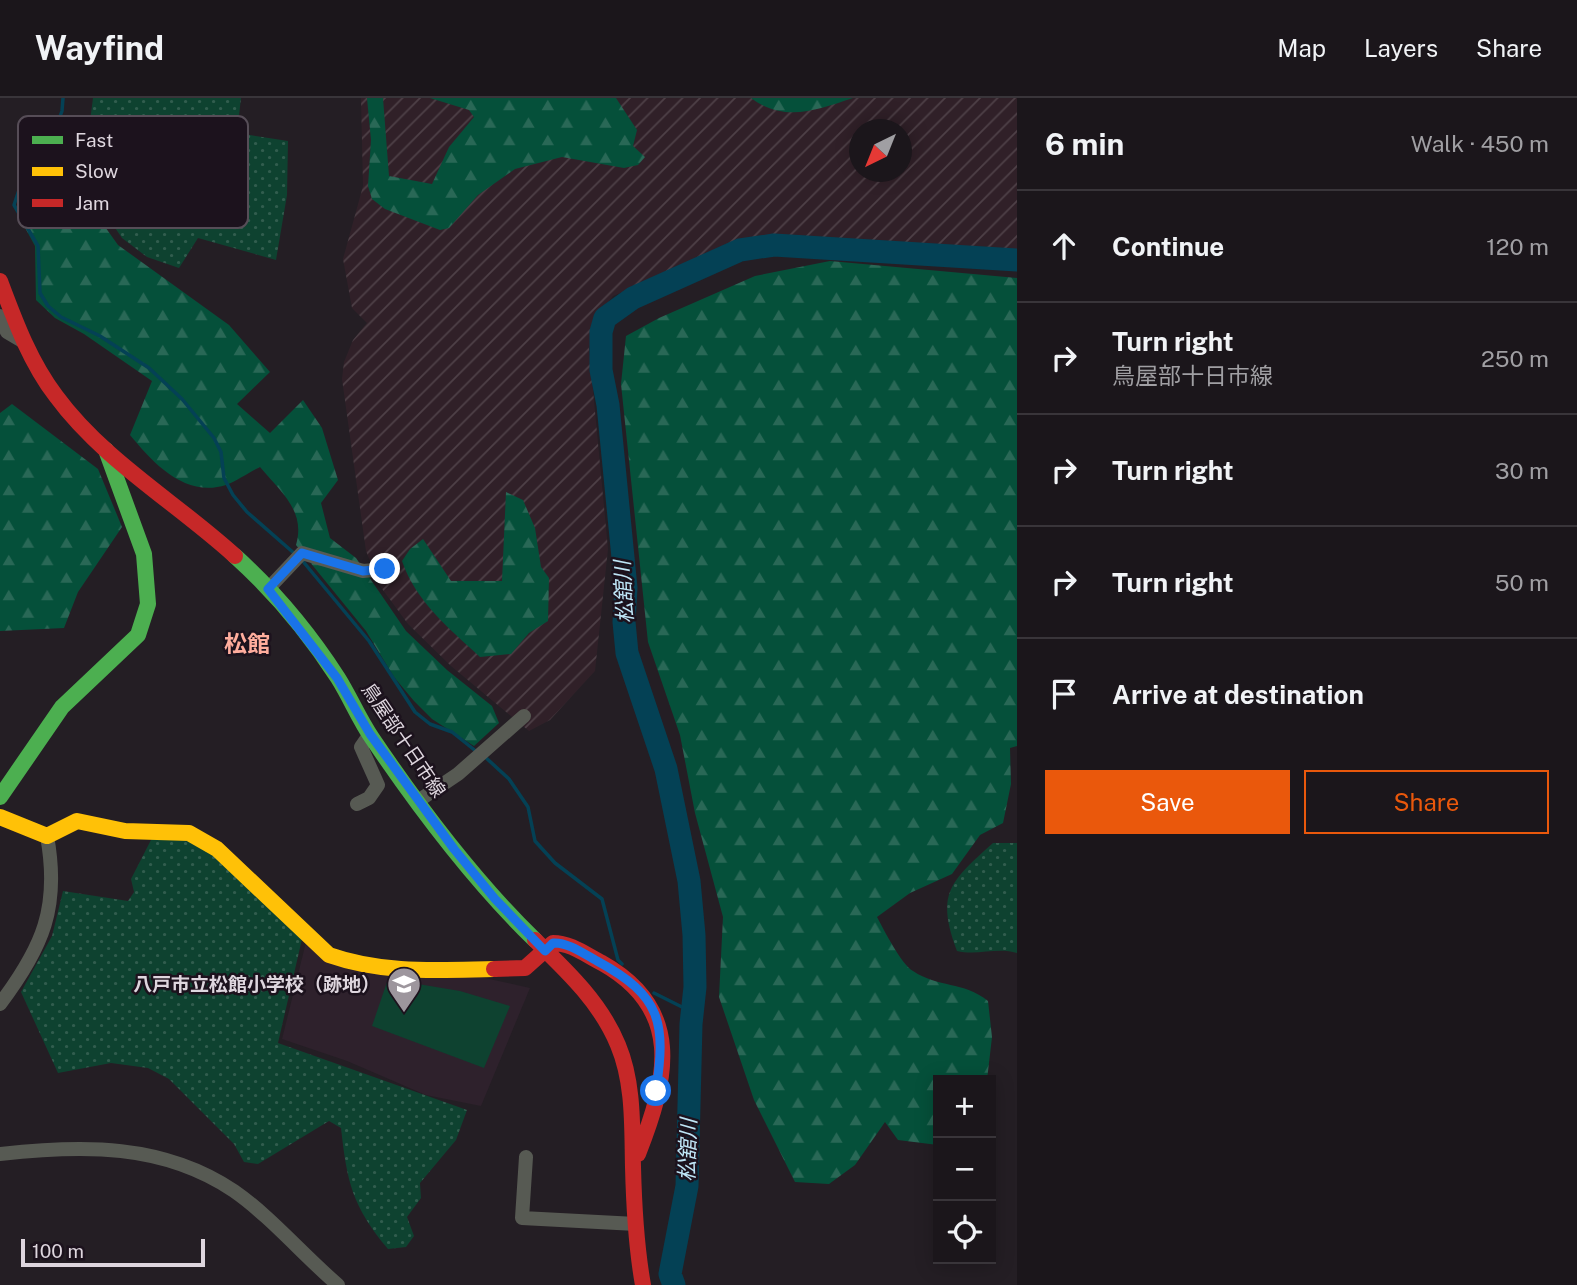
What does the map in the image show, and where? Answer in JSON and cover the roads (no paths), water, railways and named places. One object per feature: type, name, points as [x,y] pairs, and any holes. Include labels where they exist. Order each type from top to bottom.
[{"type":"street","name":"鳥屋部十日市線","points":[[0,281],[24,343],[44,378],[68,411],[105,448],[203,526],[268,589],[337,678],[370,734],[418,801],[495,899],[584,989],[603,1015],[618,1044],[631,1097],[636,1224],[643,1285]]},
{"type":"street","points":[[0,316],[8,332],[24,343]]},
{"type":"street","points":[[0,797],[62,707],[138,635],[142,625],[148,604],[144,554],[105,448]]},
{"type":"street","points":[[268,589],[302,553],[363,571],[385,569]]},
{"type":"street","points":[[418,801],[458,774],[524,716]]},
{"type":"street","points":[[357,804],[369,797],[378,785],[361,747],[363,740],[370,734]]},
{"type":"street","points":[[0,817],[47,836],[77,821],[125,831],[189,833],[218,849],[329,955],[350,964],[379,970],[510,970],[525,968],[553,943],[558,942],[609,967],[639,991],[657,1015],[662,1036],[656,1091],[643,1142],[633,1164]]},
{"type":"street","points":[[0,1004],[38,944],[47,917],[53,892],[53,868],[47,836]]},
{"type":"street","points":[[0,1154],[111,1149],[165,1157],[192,1167],[236,1193],[338,1285]]},
{"type":"street","points":[[526,1157],[522,1218],[636,1224]]},
{"type":"waterway","points":[[60,116],[63,98]]},
{"type":"waterway","points":[[18,193],[14,205],[18,212]]},
{"type":"waterway","points":[[27,228],[38,246],[40,293],[48,306],[61,317],[100,336],[149,368],[182,399],[214,438],[221,452],[224,478],[233,495],[247,512],[295,554]]},
{"type":"waterway","name":"松舘川","points":[[674,1285],[670,1274],[687,1186],[691,1024],[695,987],[694,935],[689,881],[666,769],[627,653],[624,622],[626,588],[608,405],[601,370],[601,332],[605,318],[633,298],[740,250],[774,245],[1017,260]]},
{"type":"waterway","points":[[301,559],[369,641],[415,712],[430,724],[452,732],[477,752]]},
{"type":"waterway","points":[[484,756],[509,779],[528,807],[535,841],[555,863],[602,899],[618,960],[622,964]]},
{"type":"waterway","points":[[654,993],[682,1007],[693,1006]]},
{"type":"place","name":"八戸市立松館小学校（跡地）","points":[[404,1014]]},
{"type":"district","name":"松館","points":[[247,644]]}]
